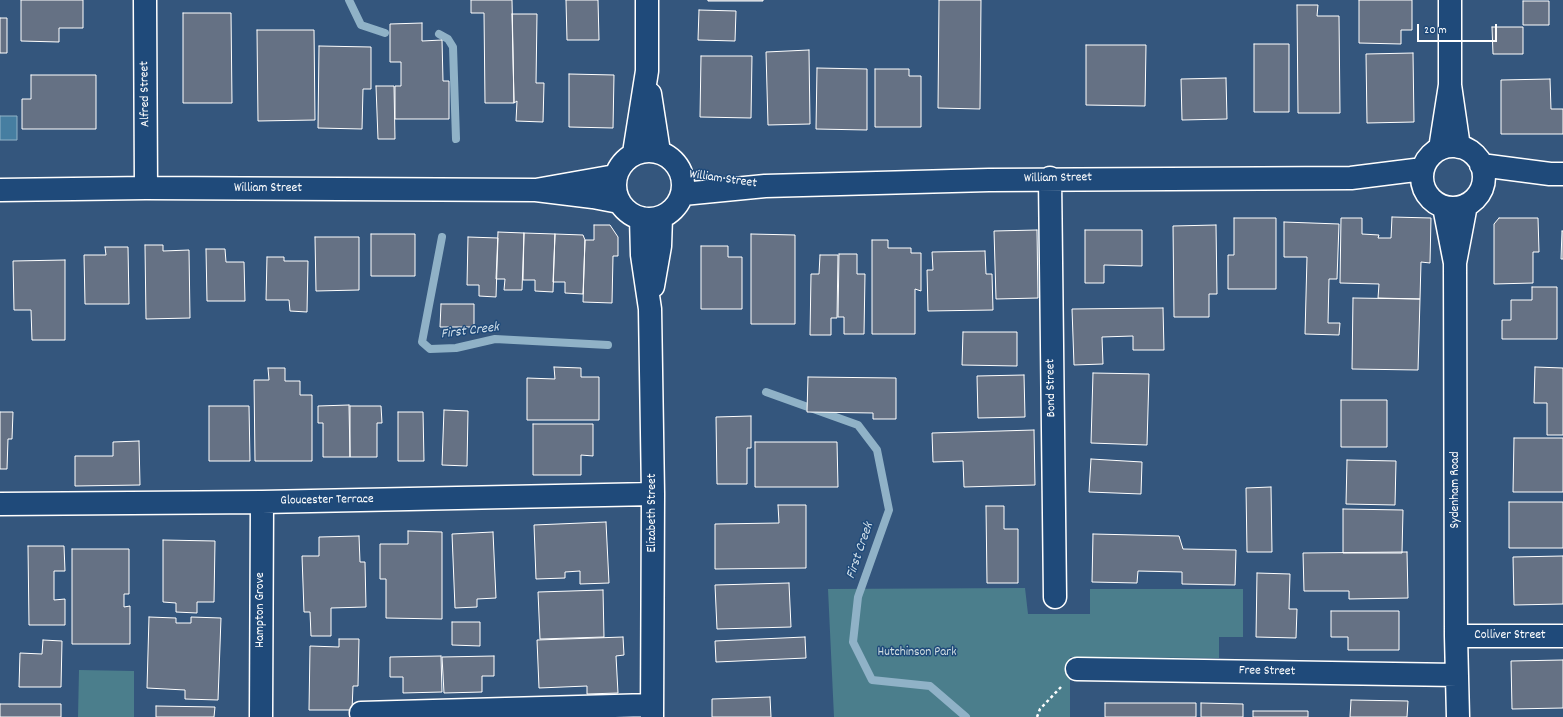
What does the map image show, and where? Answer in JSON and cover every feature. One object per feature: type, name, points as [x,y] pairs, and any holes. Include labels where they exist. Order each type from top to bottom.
[{"type":"street","name":"Alfred Street","points":[[145,0],[146,188]]},
{"type":"street","points":[[647,0],[647,71],[659,152]]},
{"type":"street","points":[[1449,148],[1450,0]]},
{"type":"street","points":[[634,153],[647,71]]},
{"type":"street","points":[[1449,148],[1471,152],[1478,158],[1482,175],[1479,194],[1466,205],[1455,208],[1444,207],[1427,195],[1423,179],[1428,157],[1435,151],[1449,148]]},
{"type":"street","points":[[644,150],[659,152],[666,154],[674,161],[682,184],[675,207],[669,212],[651,218],[631,214],[623,208],[619,202],[614,189],[615,176],[618,168],[625,159],[634,153],[644,150]]},
{"type":"street","points":[[1482,175],[1556,174]]},
{"type":"street","name":"William Street","points":[[536,190],[615,176]]},
{"type":"street","name":"William Street","points":[[682,184],[765,186],[1050,178],[1423,179]]},
{"type":"street","name":"Bond Street","points":[[1050,178],[1055,597]]},
{"type":"street","name":"William Street","points":[[0,190],[146,188],[536,190],[593,197],[619,202]]},
{"type":"street","name":"Sydenham Road","points":[[1458,717],[1456,636],[1455,262],[1466,205]]},
{"type":"street","name":"Sydenham Road","points":[[1444,207],[1455,262]]},
{"type":"street","name":"Elizabeth Street","points":[[651,218],[660,246],[650,309],[653,494],[652,711]]},
{"type":"street","name":"Gloucester Terrace","points":[[0,504],[262,502],[653,494]]},
{"type":"street","name":"Hampton Grove","points":[[261,717],[262,502]]},
{"type":"street","name":"Colliver Street","points":[[1456,636],[1563,636]]},
{"type":"street","name":"Free Street","points":[[1077,669],[1457,675]]},
{"type":"street","points":[[361,713],[652,711]]},
{"type":"path","points":[[1037,717],[1040,709],[1077,669]]},
{"type":"green space","name":"Hutchinson Park","points":[[1025,588],[1028,614],[1090,614],[1090,589],[1243,589],[1243,637],[1219,637],[1219,658],[1070,657],[1070,717],[834,717],[828,589]]},
{"type":"green space","points":[[79,670],[134,671],[134,717],[78,717]]},
{"type":"water","points":[[0,116],[17,116],[17,140],[0,140]]},
{"type":"building","points":[[21,0],[83,0],[83,28],[59,28],[59,42],[21,41]]},
{"type":"building","points":[[471,0],[512,0],[514,103],[485,103],[484,13],[471,13]]},
{"type":"building","points":[[566,0],[598,0],[599,40],[567,40]]},
{"type":"building","points":[[763,0],[763,1],[708,1]]},
{"type":"building","points":[[939,0],[981,0],[980,109],[938,108]]},
{"type":"building","points":[[1359,0],[1412,0],[1412,30],[1401,30],[1401,44],[1359,43]]},
{"type":"building","points":[[1523,1],[1549,1],[1549,25],[1523,25]]},
{"type":"building","points":[[1297,5],[1318,5],[1317,16],[1339,16],[1340,113],[1298,113]]},
{"type":"building","points":[[699,10],[736,11],[735,41],[698,40]]},
{"type":"building","points":[[183,13],[231,13],[232,103],[183,103]]},
{"type":"building","points":[[512,14],[537,14],[536,83],[544,83],[543,122],[516,121],[517,101],[514,103]]},
{"type":"building","points":[[0,18],[7,18],[7,53],[0,53]]},
{"type":"building","points":[[422,23],[422,41],[442,40],[443,81],[449,81],[449,119],[395,119],[395,86],[401,86],[401,62],[390,62],[390,24]]},
{"type":"building","points":[[1492,27],[1523,27],[1523,54],[1493,54]]},
{"type":"building","points":[[257,30],[314,30],[315,120],[258,121]]},
{"type":"building","points":[[1254,44],[1289,44],[1289,112],[1254,112]]},
{"type":"building","points":[[1086,45],[1146,45],[1145,106],[1086,105]]},
{"type":"building","points":[[319,46],[371,47],[371,89],[363,89],[362,129],[318,128]]},
{"type":"building","points":[[809,50],[810,124],[768,125],[766,52]]},
{"type":"building","points":[[1413,53],[1414,122],[1367,123],[1366,54]]},
{"type":"building","points":[[701,56],[752,56],[751,118],[700,117]]},
{"type":"building","points":[[817,68],[867,69],[867,130],[816,129]]},
{"type":"building","points":[[875,69],[909,69],[909,76],[921,76],[921,127],[875,127]]},
{"type":"building","points":[[569,74],[614,75],[613,128],[569,127]]},
{"type":"building","points":[[31,75],[96,75],[96,129],[22,129],[22,99],[31,99]]},
{"type":"building","points":[[1226,78],[1227,119],[1182,120],[1181,79]]},
{"type":"building","points":[[1550,79],[1551,109],[1563,109],[1563,134],[1501,134],[1501,80]]},
{"type":"building","points":[[376,86],[394,86],[395,139],[378,139]]},
{"type":"building","points":[[1392,217],[1431,218],[1430,263],[1421,262],[1420,299],[1378,298],[1379,284],[1340,283],[1341,218],[1362,218],[1362,234],[1379,235],[1378,238],[1391,238]]},
{"type":"building","points":[[1234,218],[1276,218],[1276,289],[1228,289],[1228,255],[1234,255]]},
{"type":"building","points":[[1499,218],[1538,218],[1539,252],[1533,252],[1533,283],[1494,284],[1494,224]]},
{"type":"building","points":[[1284,222],[1339,224],[1337,279],[1329,279],[1328,323],[1340,323],[1339,335],[1305,334],[1307,257],[1284,257]]},
{"type":"building","points":[[594,225],[610,225],[618,237],[618,256],[613,256],[612,303],[583,302],[585,240],[594,240]]},
{"type":"building","points":[[1216,225],[1217,294],[1209,294],[1209,317],[1174,317],[1173,226]]},
{"type":"building","points":[[1037,230],[1038,298],[996,299],[994,231]]},
{"type":"building","points":[[1085,230],[1142,230],[1142,266],[1104,265],[1104,283],[1085,283]]},
{"type":"building","points":[[1562,231],[1563,259],[1561,259]]},
{"type":"building","points":[[498,232],[524,233],[522,290],[504,290],[505,279],[496,279]]},
{"type":"building","points":[[524,233],[555,234],[553,292],[535,291],[535,280],[523,280]]},
{"type":"building","points":[[371,234],[415,234],[415,276],[371,276]]},
{"type":"building","points":[[555,234],[583,235],[585,240],[583,294],[565,293],[565,282],[553,282]]},
{"type":"building","points":[[751,234],[795,235],[795,324],[751,324]]},
{"type":"building","points":[[315,237],[359,237],[359,290],[316,291]]},
{"type":"building","points":[[468,237],[498,238],[496,297],[479,296],[479,285],[467,285]]},
{"type":"building","points":[[872,240],[888,240],[888,248],[911,248],[911,253],[921,253],[921,291],[915,289],[915,334],[872,334]]},
{"type":"building","points":[[145,245],[163,245],[163,251],[189,250],[190,318],[146,319]]},
{"type":"building","points":[[701,246],[728,246],[728,257],[742,257],[742,309],[701,309]]},
{"type":"building","points":[[105,247],[128,247],[129,304],[85,304],[84,255],[106,255]]},
{"type":"building","points":[[206,249],[225,249],[226,262],[244,262],[245,301],[207,301]]},
{"type":"building","points":[[985,251],[986,274],[992,274],[993,310],[928,311],[927,270],[933,270],[932,252]]},
{"type":"building","points":[[839,254],[857,254],[857,274],[865,274],[864,334],[844,334],[844,317],[838,317]]},
{"type":"building","points":[[820,255],[838,255],[837,318],[831,318],[831,335],[810,335],[811,274],[819,274]]},
{"type":"building","points":[[267,257],[284,257],[284,261],[308,261],[307,312],[290,311],[289,300],[266,300]]},
{"type":"building","points":[[65,260],[65,340],[32,340],[31,310],[14,310],[13,261]]},
{"type":"building","points":[[1532,287],[1557,287],[1557,339],[1502,339],[1502,320],[1511,320],[1511,300],[1532,300]]},
{"type":"building","points":[[1353,298],[1420,299],[1418,370],[1352,369]]},
{"type":"building","points":[[441,304],[474,304],[474,327],[440,327]]},
{"type":"building","points":[[1163,308],[1164,350],[1133,350],[1133,336],[1102,337],[1103,364],[1074,365],[1072,309]]},
{"type":"building","points":[[963,332],[1017,332],[1017,366],[962,365]]},
{"type":"building","points":[[554,367],[581,368],[581,377],[599,377],[599,420],[527,420],[527,378],[555,379]]},
{"type":"building","points":[[1535,367],[1563,368],[1563,435],[1547,435],[1547,403],[1534,403]]},
{"type":"building","points":[[268,368],[285,368],[285,381],[300,381],[300,395],[312,395],[312,461],[255,461],[254,380],[269,380]]},
{"type":"building","points":[[1093,373],[1149,374],[1147,445],[1091,443]]},
{"type":"building","points":[[1024,375],[1025,417],[978,418],[977,376]]},
{"type":"building","points":[[808,377],[896,378],[896,419],[873,419],[873,413],[807,412]]},
{"type":"building","points":[[1341,400],[1387,400],[1387,447],[1341,447]]},
{"type":"building","points":[[349,405],[350,457],[323,457],[323,423],[318,423],[318,406]]},
{"type":"building","points":[[209,406],[249,406],[250,461],[209,461]]},
{"type":"building","points":[[350,406],[381,406],[382,423],[377,423],[377,457],[350,457]]},
{"type":"building","points":[[444,410],[468,411],[467,466],[442,465]]},
{"type":"building","points":[[0,412],[13,412],[12,439],[8,439],[7,469],[0,469]]},
{"type":"building","points":[[398,412],[423,412],[424,461],[398,461]]},
{"type":"building","points":[[751,416],[751,448],[747,448],[747,484],[717,484],[716,417]]},
{"type":"building","points":[[533,424],[593,424],[593,456],[581,455],[581,475],[533,475]]},
{"type":"building","points":[[1034,430],[1035,485],[964,487],[963,461],[933,462],[932,433]]},
{"type":"building","points":[[1514,438],[1563,438],[1563,492],[1513,492]]},
{"type":"building","points":[[139,441],[140,485],[75,486],[75,456],[113,456],[113,442]]},
{"type":"building","points":[[755,442],[837,442],[838,487],[755,487]]},
{"type":"building","points":[[1091,459],[1142,462],[1141,494],[1089,492]]},
{"type":"building","points":[[1347,460],[1396,461],[1395,505],[1346,504]]},
{"type":"building","points":[[1271,487],[1272,552],[1247,552],[1246,488]]},
{"type":"building","points":[[1509,502],[1563,502],[1563,548],[1509,548]]},
{"type":"building","points":[[778,505],[806,505],[806,568],[715,569],[715,524],[779,523]]},
{"type":"building","points":[[986,506],[1004,506],[1004,529],[1018,529],[1018,583],[987,583]]},
{"type":"building","points":[[1343,509],[1403,510],[1402,553],[1343,553]]},
{"type":"building","points":[[606,522],[609,583],[580,584],[580,571],[565,572],[565,578],[536,579],[534,525]]},
{"type":"building","points":[[408,531],[442,532],[442,619],[386,618],[386,579],[380,579],[380,544],[408,544]]},
{"type":"building","points":[[493,532],[496,598],[477,599],[477,607],[455,608],[452,534]]},
{"type":"building","points":[[1093,534],[1179,536],[1183,549],[1236,550],[1235,585],[1182,584],[1182,572],[1138,571],[1137,583],[1092,582]]},
{"type":"building","points":[[359,536],[360,562],[365,562],[366,607],[331,608],[331,636],[311,636],[310,612],[304,612],[302,556],[319,556],[319,537]]},
{"type":"building","points":[[163,540],[215,541],[214,602],[197,602],[197,613],[176,612],[176,603],[163,602]]},
{"type":"building","points":[[28,546],[64,546],[65,571],[54,571],[54,600],[65,599],[65,625],[29,625]]},
{"type":"building","points":[[72,549],[129,549],[129,594],[124,594],[124,607],[130,606],[130,644],[72,644]]},
{"type":"building","points":[[1407,552],[1408,598],[1349,599],[1349,591],[1304,591],[1303,553]]},
{"type":"building","points":[[1563,556],[1563,604],[1514,605],[1513,557]]},
{"type":"building","points":[[1257,573],[1290,574],[1289,609],[1297,609],[1296,638],[1256,637]]},
{"type":"building","points":[[789,583],[791,627],[717,629],[715,585]]},
{"type":"building","points":[[603,590],[604,637],[540,639],[538,592]]},
{"type":"building","points":[[1331,611],[1399,611],[1399,650],[1348,650],[1348,637],[1331,637]]},
{"type":"building","points":[[149,617],[176,618],[176,623],[191,623],[191,617],[221,618],[218,700],[185,699],[185,690],[147,688]]},
{"type":"building","points":[[452,622],[480,622],[480,646],[452,645]]},
{"type":"building","points":[[623,637],[624,655],[616,656],[618,693],[587,694],[587,686],[539,688],[537,640]]},
{"type":"building","points":[[805,637],[806,658],[716,662],[715,641]]},
{"type":"building","points":[[339,639],[359,639],[358,686],[353,686],[352,710],[309,710],[310,646],[339,647]]},
{"type":"building","points":[[43,640],[62,641],[61,687],[19,687],[20,653],[42,654]]},
{"type":"building","points":[[441,656],[442,692],[403,693],[403,677],[390,677],[390,657]]},
{"type":"building","points":[[494,656],[494,676],[482,676],[482,692],[444,693],[442,657]]},
{"type":"building","points":[[1563,660],[1563,708],[1512,709],[1511,661]]},
{"type":"building","points":[[770,697],[771,717],[712,717],[712,699]]},
{"type":"building","points":[[1351,700],[1408,701],[1407,717],[1350,717]]},
{"type":"building","points":[[1105,703],[1196,703],[1196,717],[1105,717]]},
{"type":"building","points":[[1201,703],[1243,704],[1243,717],[1201,717]]},
{"type":"building","points":[[0,704],[61,704],[61,717],[0,717]]},
{"type":"building","points":[[156,706],[215,707],[214,717],[156,717]]},
{"type":"building","points":[[1253,711],[1308,711],[1308,717],[1253,717]]},
{"type":"waterway","name":"First Creek","points":[[349,0],[361,25],[385,33]]},
{"type":"waterway","name":"First Creek","points":[[439,34],[448,39],[453,47],[456,139]]},
{"type":"waterway","name":"First Creek","points":[[442,237],[422,342],[430,349],[456,348],[495,339],[608,345]]},
{"type":"waterway","name":"First Creek","points":[[766,392],[858,425],[877,450],[889,510],[858,597],[853,642],[872,680],[930,686],[966,717]]}]
